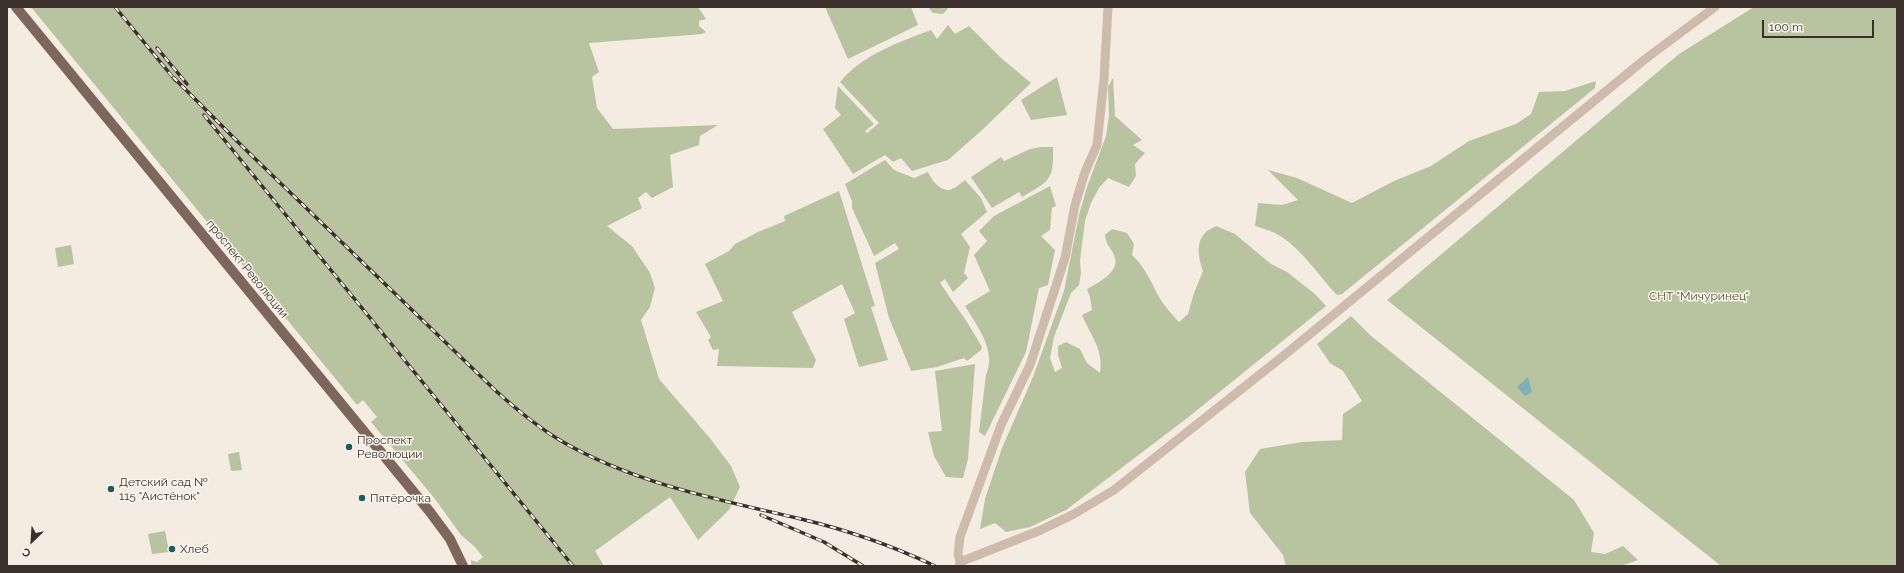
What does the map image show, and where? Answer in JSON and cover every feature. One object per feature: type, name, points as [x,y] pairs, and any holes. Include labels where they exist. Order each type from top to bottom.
[{"type":"main road","name":"проспект Революции","points":[[16,7],[430,512],[456,550],[463,566]]},
{"type":"street","points":[[1108,7],[1104,78],[1097,146],[1085,172],[1075,205],[1065,258],[1030,365],[1001,425],[960,537],[958,554],[960,564],[1041,530],[1074,514],[1114,490],[1282,357],[1644,60],[1715,7]]},
{"type":"green space","points":[[31,7],[698,7],[706,19],[699,21],[699,26],[706,32],[702,34],[589,43],[599,72],[592,77],[597,108],[613,129],[718,125],[700,136],[699,145],[670,155],[673,187],[652,198],[646,192],[638,198],[642,208],[607,226],[632,246],[650,273],[655,288],[650,307],[641,320],[659,379],[709,437],[731,466],[740,487],[729,510],[698,540],[670,497],[595,551],[604,566],[471,566],[471,560],[477,562],[483,557],[475,547],[461,535],[435,499],[371,422],[377,417],[363,400],[357,405]]},
{"type":"green space","points":[[825,7],[911,7],[918,25],[848,59]]},
{"type":"green space","points":[[928,7],[949,7],[943,14],[933,13]]},
{"type":"green space","name":"СНТ \"Мичуринец\"","points":[[1754,7],[1897,7],[1897,566],[1721,566],[1387,300],[1679,54]]},
{"type":"green space","points":[[948,25],[955,34],[969,26],[1000,57],[1031,83],[948,160],[912,171],[901,158],[893,162],[885,155],[853,174],[823,129],[841,115],[835,108],[838,86],[874,124],[865,131],[867,133],[879,123],[840,82],[859,64],[882,50],[931,30],[937,39]]},
{"type":"green space","points":[[1057,77],[1067,115],[1031,120],[1021,100]]},
{"type":"green space","points":[[1113,78],[1115,116],[1142,140],[1133,145],[1145,153],[1135,164],[1136,176],[1129,187],[1108,178],[1099,188],[1091,203],[1085,221],[1080,260],[1081,273],[1079,285],[1071,293],[1054,337],[1050,358],[1055,372],[1062,368],[1058,355],[1058,346],[1066,342],[1080,349],[1087,363],[1100,373],[1101,364],[1096,342],[1082,315],[1092,310],[1087,289],[1108,276],[1115,266],[1116,261],[1107,243],[1105,235],[1112,229],[1127,233],[1134,244],[1132,255],[1144,270],[1163,304],[1179,322],[1188,314],[1194,293],[1203,271],[1199,257],[1200,242],[1206,232],[1216,226],[1235,234],[1271,264],[1287,272],[1315,294],[1326,306],[1186,419],[1066,510],[1030,527],[1006,532],[995,523],[980,529],[985,499],[1002,448],[1033,377],[1064,291],[1079,215],[1087,187],[1106,136],[1109,116],[1108,87]]},
{"type":"green space","points":[[1596,81],[1595,88],[1342,294],[1337,295],[1301,253],[1293,246],[1273,232],[1255,226],[1258,203],[1282,205],[1298,200],[1268,170],[1297,178],[1352,203],[1394,181],[1431,166],[1469,141],[1516,124],[1531,114],[1539,92],[1565,91]]},
{"type":"green space","points":[[1053,147],[1053,166],[1051,173],[1044,183],[1022,197],[1019,192],[992,208],[971,177],[1001,157],[1004,161],[1030,149]]},
{"type":"green space","points":[[885,160],[894,170],[914,178],[928,172],[936,184],[942,189],[946,190],[957,186],[965,180],[981,198],[987,212],[961,234],[970,247],[964,273],[968,278],[953,292],[945,279],[940,283],[982,347],[981,350],[967,361],[964,358],[937,367],[911,371],[889,318],[875,263],[899,249],[895,243],[874,256],[852,208],[852,201],[845,184]]},
{"type":"green space","points":[[1050,186],[1056,206],[1052,208],[1050,230],[1041,236],[1055,250],[1048,285],[1039,288],[1026,352],[985,436],[979,432],[989,357],[980,330],[965,306],[990,291],[974,255],[987,241],[979,231],[994,216]]},
{"type":"green space","points":[[839,191],[875,306],[871,307],[888,360],[859,367],[844,319],[855,313],[842,284],[792,312],[816,360],[813,368],[717,366],[719,349],[713,350],[708,340],[711,337],[696,312],[723,301],[705,264],[729,251],[735,244],[758,232],[785,221],[784,216]]},
{"type":"green space","points":[[71,245],[74,264],[58,267],[55,248]]},
{"type":"green space","points":[[1351,316],[1370,335],[1574,500],[1594,533],[1591,552],[1605,554],[1623,546],[1638,560],[1621,566],[1286,566],[1283,555],[1250,513],[1245,472],[1260,449],[1302,442],[1342,440],[1343,414],[1362,401],[1343,371],[1330,363],[1317,344]]},
{"type":"green space","points":[[975,364],[968,459],[963,478],[946,477],[934,456],[928,432],[942,431],[935,371]]},
{"type":"green space","points":[[239,452],[242,470],[231,471],[228,454]]},
{"type":"green space","points":[[165,531],[169,552],[152,554],[148,534]]},
{"type":"water","points":[[1528,377],[1532,392],[1525,396],[1517,387]]},
{"type":"railway","points":[[115,7],[176,81]]},
{"type":"railway","points":[[157,48],[187,84]]},
{"type":"railway","points":[[173,77],[244,148],[496,391],[528,418],[554,437],[591,457],[649,480],[679,489],[835,528],[886,545],[935,566]]},
{"type":"railway","points":[[204,115],[573,566]]},
{"type":"railway","points":[[761,515],[824,542],[863,566]]},
{"type":"place","name":"Проспект Революции","points":[[349,447]]},
{"type":"place","name":"Детский сад № 115 \"Аистёнок\"","points":[[111,489]]},
{"type":"place","name":"Пятёрочка","points":[[362,498]]},
{"type":"place","name":"Хлеб","points":[[172,549]]}]
